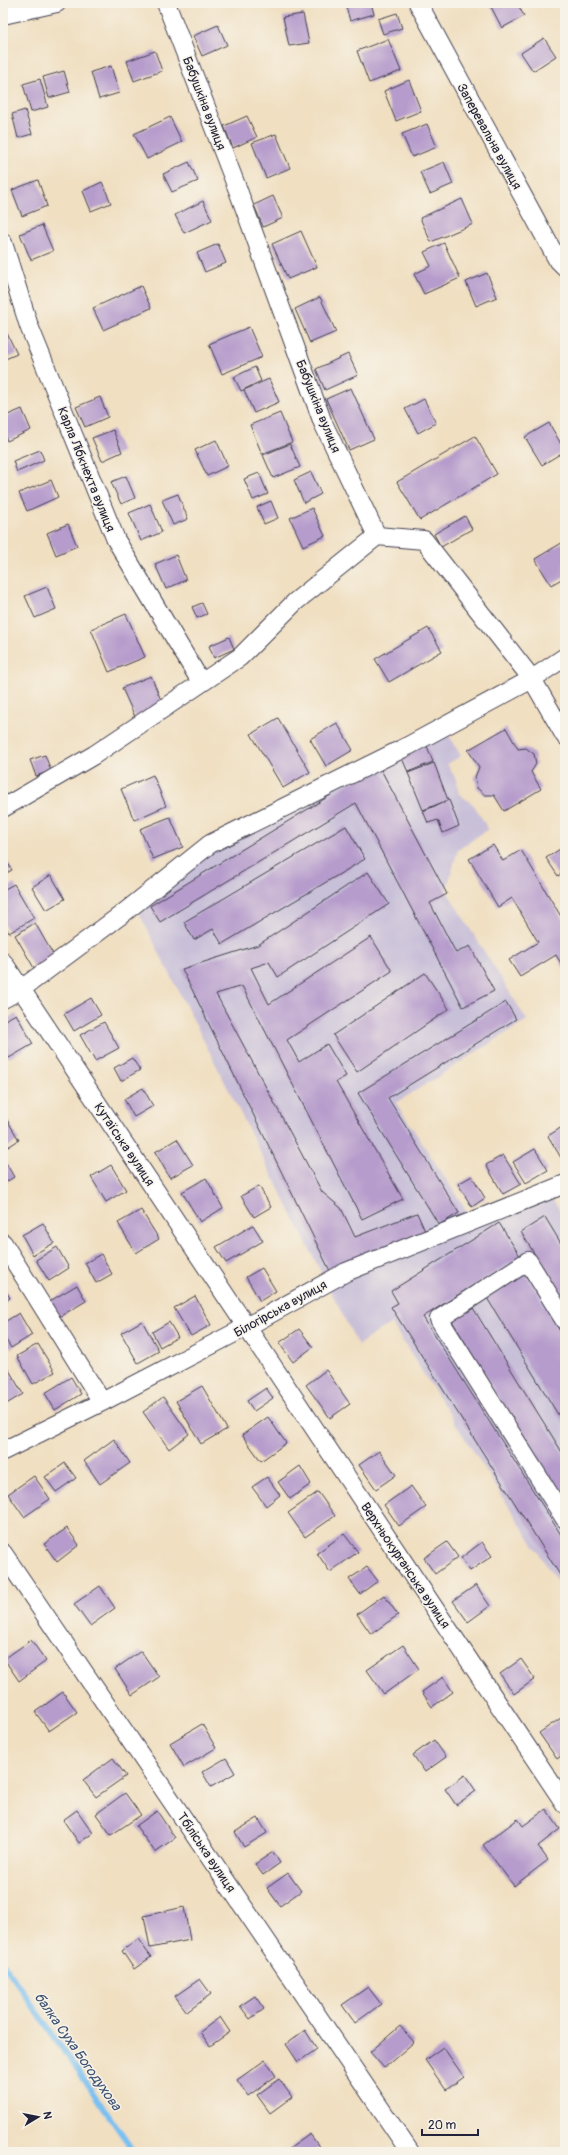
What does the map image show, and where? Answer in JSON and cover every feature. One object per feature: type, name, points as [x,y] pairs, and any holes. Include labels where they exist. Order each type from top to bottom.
[{"type":"street","points":[[3,16],[56,3]]},
{"type":"street","name":"Бабушкіна вулиця","points":[[166,3],[239,193],[323,423],[377,536]]},
{"type":"street","name":"Заперевальна вулиця","points":[[418,3],[557,259],[565,267]]},
{"type":"street","name":"Карла Лібкнехта вулиця","points":[[3,243],[29,326],[116,540],[201,682]]},
{"type":"street","points":[[3,808],[94,755],[240,657],[295,602],[377,536],[424,540],[532,679],[565,736]]},
{"type":"street","points":[[3,999],[20,990],[120,915],[210,844],[408,746],[532,679],[565,657]]},
{"type":"street","name":"Кутаїська вулиця","points":[[3,962],[20,990],[248,1326]]},
{"type":"street","name":"Білогірська вулиця","points":[[3,1451],[102,1402],[248,1326],[346,1272],[565,1184]]},
{"type":"street","points":[[3,1243],[102,1402]]},
{"type":"street","points":[[565,1322],[528,1261],[439,1319],[565,1519]]},
{"type":"street","name":"Верхньокурганська вулиця","points":[[248,1326],[565,1804]]},
{"type":"street","name":"Тбіліська вулиця","points":[[3,1552],[410,2152]]},
{"type":"shaded area","points":[[446,730],[461,756],[447,764],[456,779],[459,794],[474,805],[488,829],[458,850],[446,890],[527,1020],[396,1103],[470,1216],[550,1195],[565,1219],[565,1594],[391,1323],[358,1345],[136,907],[213,846]]},
{"type":"building","points":[[345,3],[371,3],[374,14],[350,21]]},
{"type":"building","points":[[489,3],[517,3],[524,16],[502,28]]},
{"type":"building","points":[[397,13],[402,28],[383,34],[378,19]]},
{"type":"building","points":[[303,14],[309,43],[289,46],[283,17]]},
{"type":"building","points":[[218,25],[227,45],[202,56],[193,36]]},
{"type":"building","points":[[544,38],[556,56],[533,71],[521,53]]},
{"type":"building","points":[[388,39],[401,71],[369,83],[357,51]]},
{"type":"building","points":[[155,51],[162,71],[134,81],[127,61]]},
{"type":"building","points":[[111,66],[119,93],[99,99],[91,72]]},
{"type":"building","points":[[64,71],[70,92],[49,98],[43,77]]},
{"type":"building","points":[[40,79],[48,107],[31,112],[23,84]]},
{"type":"building","points":[[409,80],[421,111],[396,121],[384,91]]},
{"type":"building","points":[[25,110],[32,134],[18,138],[12,114]]},
{"type":"building","points":[[247,116],[257,137],[233,148],[224,126]]},
{"type":"building","points":[[170,117],[182,142],[147,159],[134,134]]},
{"type":"building","points":[[427,124],[437,147],[412,157],[402,134]]},
{"type":"building","points":[[276,134],[290,168],[266,178],[252,143]]},
{"type":"building","points":[[189,162],[198,181],[172,192],[163,174]]},
{"type":"building","points":[[444,162],[453,184],[430,194],[420,172]]},
{"type":"building","points":[[38,180],[47,206],[22,216],[12,190]]},
{"type":"building","points":[[102,182],[111,203],[91,211],[83,191]]},
{"type":"building","points":[[273,196],[283,218],[263,227],[254,205]]},
{"type":"building","points":[[462,199],[473,224],[431,242],[420,218]]},
{"type":"building","points":[[203,201],[212,220],[184,233],[175,215]]},
{"type":"building","points":[[42,225],[53,251],[31,260],[20,234]]},
{"type":"building","points":[[301,231],[317,267],[288,279],[272,244]]},
{"type":"building","points":[[444,243],[460,278],[424,294],[414,274],[431,266],[424,252]]},
{"type":"building","points":[[218,244],[226,263],[205,272],[197,253]]},
{"type":"building","points":[[487,273],[497,297],[476,306],[466,282]]},
{"type":"building","points":[[141,286],[151,308],[103,330],[93,308]]},
{"type":"building","points":[[320,297],[336,332],[310,343],[295,309]]},
{"type":"building","points":[[3,325],[17,354],[3,360]]},
{"type":"building","points":[[249,327],[262,357],[222,374],[209,344]]},
{"type":"building","points":[[348,354],[358,375],[325,390],[316,369]]},
{"type":"building","points":[[255,367],[261,381],[241,391],[234,377]]},
{"type":"building","points":[[269,379],[279,402],[254,413],[244,390]]},
{"type":"building","points":[[351,388],[374,439],[349,450],[326,399]]},
{"type":"building","points":[[100,397],[108,417],[85,427],[76,407]]},
{"type":"building","points":[[424,399],[436,423],[418,433],[405,409]]},
{"type":"building","points":[[22,409],[31,430],[7,441],[3,431],[3,417]]},
{"type":"building","points":[[280,413],[292,442],[262,454],[250,425]]},
{"type":"building","points":[[549,423],[565,451],[542,465],[525,437]]},
{"type":"building","points":[[113,430],[122,452],[102,461],[92,438]]},
{"type":"building","points":[[475,436],[497,474],[420,520],[397,482]]},
{"type":"building","points":[[216,440],[228,466],[207,476],[195,450]]},
{"type":"building","points":[[290,444],[300,467],[273,478],[263,455]]},
{"type":"building","points":[[40,450],[44,460],[17,472],[13,461]]},
{"type":"building","points":[[311,472],[321,494],[304,503],[294,480]]},
{"type":"building","points":[[259,473],[268,494],[253,500],[244,479]]},
{"type":"building","points":[[126,476],[135,498],[121,504],[111,482]]},
{"type":"building","points":[[51,480],[58,497],[27,511],[19,493]]},
{"type":"building","points":[[178,494],[188,519],[173,525],[162,500]]},
{"type":"building","points":[[271,501],[278,518],[264,524],[257,507]]},
{"type":"building","points":[[150,504],[162,532],[141,541],[129,513]]},
{"type":"building","points":[[312,508],[325,536],[303,546],[290,518]]},
{"type":"building","points":[[465,516],[472,529],[441,547],[434,534]]},
{"type":"building","points":[[68,524],[77,546],[56,555],[47,533]]},
{"type":"building","points":[[565,541],[565,577],[551,585],[535,559]]},
{"type":"building","points":[[176,555],[186,580],[166,589],[155,564]]},
{"type":"building","points":[[47,587],[56,609],[35,618],[25,596]]},
{"type":"building","points":[[202,603],[207,614],[197,618],[192,607]]},
{"type":"building","points":[[126,614],[145,657],[109,672],[91,629]]},
{"type":"building","points":[[428,628],[442,651],[389,682],[375,659]]},
{"type":"building","points":[[229,637],[234,649],[214,658],[209,646]]},
{"type":"building","points":[[151,676],[163,705],[135,717],[122,688]]},
{"type":"building","points":[[278,718],[310,772],[283,788],[251,734]]},
{"type":"building","points":[[337,723],[353,750],[326,766],[310,739]]},
{"type":"building","points":[[506,728],[518,749],[526,748],[534,754],[536,764],[531,772],[541,789],[504,811],[494,795],[485,795],[477,788],[475,777],[479,767],[468,750]]},
{"type":"building","points":[[427,746],[433,762],[408,772],[401,756]]},
{"type":"building","points":[[45,755],[51,771],[36,776],[30,760]]},
{"type":"building","points":[[434,763],[448,800],[423,810],[408,773]]},
{"type":"building","points":[[380,768],[447,894],[430,903],[456,953],[470,946],[494,991],[463,1007],[356,803],[160,922],[150,906],[347,785]]},
{"type":"building","points":[[153,775],[166,806],[134,820],[121,789]]},
{"type":"building","points":[[449,800],[459,826],[443,833],[438,820],[428,823],[423,811]]},
{"type":"building","points":[[170,817],[183,847],[153,859],[140,829]]},
{"type":"building","points":[[346,826],[365,859],[222,944],[213,929],[194,940],[184,922]]},
{"type":"building","points":[[493,845],[503,861],[521,850],[565,923],[565,970],[556,955],[520,977],[509,960],[538,942],[512,898],[498,907],[469,859]]},
{"type":"building","points":[[565,846],[565,872],[558,876],[546,858]]},
{"type":"building","points":[[3,855],[12,870],[3,875]]},
{"type":"building","points":[[368,872],[389,904],[278,977],[269,962],[251,968],[269,1004],[371,937],[392,971],[287,1040],[299,1062],[327,1044],[346,1076],[336,1082],[403,1199],[362,1219],[242,986],[216,994],[322,1192],[341,1208],[355,1237],[417,1213],[425,1231],[330,1271],[182,969],[258,945]]},
{"type":"building","points":[[51,875],[65,899],[46,910],[32,887]]},
{"type":"building","points":[[14,884],[34,918],[9,933],[3,922],[3,890]]},
{"type":"building","points":[[35,923],[54,956],[34,968],[15,935]]},
{"type":"building","points":[[425,973],[449,1009],[357,1072],[333,1035]]},
{"type":"building","points":[[91,998],[101,1015],[74,1031],[64,1014]]},
{"type":"building","points":[[506,1002],[516,1019],[388,1098],[459,1213],[439,1225],[358,1093]]},
{"type":"building","points":[[16,1014],[33,1044],[9,1058],[3,1048],[3,1021]]},
{"type":"building","points":[[104,1022],[119,1048],[95,1061],[80,1035]]},
{"type":"building","points":[[132,1058],[140,1070],[121,1081],[114,1068]]},
{"type":"building","points":[[143,1088],[153,1106],[134,1117],[124,1099]]},
{"type":"building","points":[[3,1113],[19,1140],[3,1150]]},
{"type":"building","points":[[565,1125],[565,1160],[563,1161],[548,1136]]},
{"type":"building","points":[[177,1139],[193,1165],[170,1178],[155,1152]]},
{"type":"building","points":[[535,1149],[548,1170],[526,1183],[513,1162]]},
{"type":"building","points":[[503,1155],[521,1184],[503,1194],[486,1165]]},
{"type":"building","points":[[3,1158],[14,1177],[3,1184]]},
{"type":"building","points":[[111,1165],[126,1190],[106,1202],[91,1177]]},
{"type":"building","points":[[472,1176],[485,1198],[472,1207],[458,1184]]},
{"type":"building","points":[[206,1178],[223,1208],[200,1222],[182,1192]]},
{"type":"building","points":[[259,1186],[271,1207],[254,1217],[241,1196]]},
{"type":"building","points":[[141,1210],[159,1239],[136,1253],[118,1223]]},
{"type":"building","points":[[545,1217],[565,1250],[565,1304],[521,1232]]},
{"type":"building","points":[[43,1223],[54,1243],[33,1255],[22,1235]]},
{"type":"building","points":[[499,1223],[520,1256],[423,1317],[565,1541],[565,1583],[391,1307],[398,1303],[391,1291]]},
{"type":"building","points":[[253,1225],[263,1241],[226,1263],[216,1247]]},
{"type":"building","points":[[57,1247],[69,1268],[49,1281],[36,1260]]},
{"type":"building","points":[[101,1254],[112,1274],[96,1283],[85,1263]]},
{"type":"building","points":[[262,1268],[276,1291],[260,1301],[246,1277]]},
{"type":"building","points":[[525,1274],[565,1339],[565,1426],[487,1298]]},
{"type":"building","points":[[77,1285],[86,1301],[59,1317],[50,1301]]},
{"type":"building","points":[[3,1286],[10,1298],[3,1303]]},
{"type":"building","points":[[195,1296],[211,1325],[191,1336],[174,1308]]},
{"type":"building","points":[[473,1308],[565,1457],[565,1506],[452,1321]]},
{"type":"building","points":[[19,1313],[32,1335],[11,1348],[3,1335],[3,1323]]},
{"type":"building","points":[[142,1321],[159,1351],[138,1363],[121,1333]]},
{"type":"building","points":[[169,1322],[178,1337],[160,1347],[152,1332]]},
{"type":"building","points":[[299,1329],[313,1347],[293,1362],[279,1343]]},
{"type":"building","points":[[38,1344],[55,1372],[33,1384],[17,1356]]},
{"type":"building","points":[[3,1360],[23,1394],[3,1406]]},
{"type":"building","points":[[326,1370],[350,1404],[330,1418],[306,1385]]},
{"type":"building","points":[[71,1377],[81,1394],[55,1410],[45,1393]]},
{"type":"building","points":[[202,1386],[227,1429],[201,1444],[176,1401]]},
{"type":"building","points":[[266,1388],[273,1398],[254,1411],[247,1401]]},
{"type":"building","points":[[163,1397],[189,1434],[169,1449],[143,1412]]},
{"type":"building","points":[[268,1417],[286,1443],[261,1461],[242,1435]]},
{"type":"building","points":[[114,1439],[130,1463],[100,1484],[84,1461]]},
{"type":"building","points":[[379,1451],[396,1475],[376,1489],[359,1465]]},
{"type":"building","points":[[65,1463],[76,1478],[56,1492],[45,1477]]},
{"type":"building","points":[[300,1466],[311,1484],[290,1499],[278,1482]]},
{"type":"building","points":[[34,1476],[50,1499],[24,1517],[8,1494]]},
{"type":"building","points":[[267,1477],[280,1495],[266,1506],[252,1487]]},
{"type":"building","points":[[411,1486],[426,1507],[399,1526],[384,1505]]},
{"type":"building","points":[[318,1492],[335,1516],[305,1537],[288,1513]]},
{"type":"building","points":[[67,1528],[79,1545],[57,1562],[44,1544]]},
{"type":"building","points":[[344,1534],[358,1552],[330,1572],[317,1553]]},
{"type":"building","points":[[447,1542],[458,1557],[435,1574],[424,1558]]},
{"type":"building","points":[[482,1542],[492,1556],[470,1571],[461,1558]]},
{"type":"building","points":[[367,1567],[378,1581],[360,1594],[349,1579]]},
{"type":"building","points":[[476,1585],[490,1606],[468,1622],[453,1601]]},
{"type":"building","points":[[100,1586],[115,1608],[90,1626],[74,1604]]},
{"type":"building","points":[[384,1595],[398,1615],[371,1634],[357,1614]]},
{"type":"building","points":[[31,1640],[46,1661],[19,1681],[4,1659]]},
{"type":"building","points":[[403,1645],[419,1669],[384,1694],[367,1670]]},
{"type":"building","points":[[141,1651],[159,1677],[132,1695],[115,1669]]},
{"type":"building","points":[[521,1659],[535,1679],[514,1694],[500,1674]]},
{"type":"building","points":[[443,1677],[453,1692],[432,1707],[422,1692]]},
{"type":"building","points":[[63,1692],[77,1712],[49,1731],[35,1712]]},
{"type":"building","points":[[561,1718],[565,1723],[565,1753],[557,1759],[539,1733]]},
{"type":"building","points":[[202,1724],[216,1748],[184,1767],[170,1743]]},
{"type":"building","points":[[434,1740],[446,1757],[425,1772],[413,1755]]},
{"type":"building","points":[[113,1758],[126,1776],[96,1797],[83,1780]]},
{"type":"building","points":[[226,1758],[235,1773],[211,1787],[202,1772]]},
{"type":"building","points":[[465,1775],[476,1791],[456,1805],[445,1789]]},
{"type":"building","points":[[125,1793],[141,1815],[111,1835],[96,1814]]},
{"type":"building","points":[[546,1809],[560,1829],[538,1846],[548,1860],[514,1886],[483,1845],[518,1819],[523,1826]]},
{"type":"building","points":[[77,1810],[93,1833],[79,1843],[63,1820]]},
{"type":"building","points":[[157,1811],[175,1838],[155,1852],[136,1826]]},
{"type":"building","points":[[258,1818],[267,1833],[244,1847],[235,1832]]},
{"type":"building","points":[[273,1852],[280,1863],[263,1875],[255,1864]]},
{"type":"building","points":[[288,1873],[301,1891],[280,1906],[267,1888]]},
{"type":"building","points":[[184,1907],[190,1940],[150,1948],[144,1916]]},
{"type":"building","points":[[138,1939],[151,1957],[134,1969],[122,1951]]},
{"type":"building","points":[[200,1979],[211,1994],[187,2012],[175,1996]]},
{"type":"building","points":[[368,1987],[381,2004],[355,2023],[342,2005]]},
{"type":"building","points":[[255,1996],[264,2009],[250,2019],[240,2006]]},
{"type":"building","points":[[220,2017],[230,2032],[210,2046],[200,2032]]},
{"type":"building","points":[[400,2026],[414,2042],[384,2068],[370,2052]]},
{"type":"building","points":[[305,2030],[317,2049],[298,2062],[286,2044]]},
{"type":"building","points":[[443,2047],[464,2077],[446,2090],[425,2060]]},
{"type":"building","points":[[265,2060],[276,2076],[248,2096],[237,2080]]},
{"type":"building","points":[[279,2079],[292,2097],[270,2113],[257,2095]]},
{"type":"building","points":[[310,2134],[320,2148],[314,2152],[291,2152],[289,2149]]},
{"type":"waterway","name":"балка Суха Богодухова","points":[[3,1963],[134,2152]]}]
